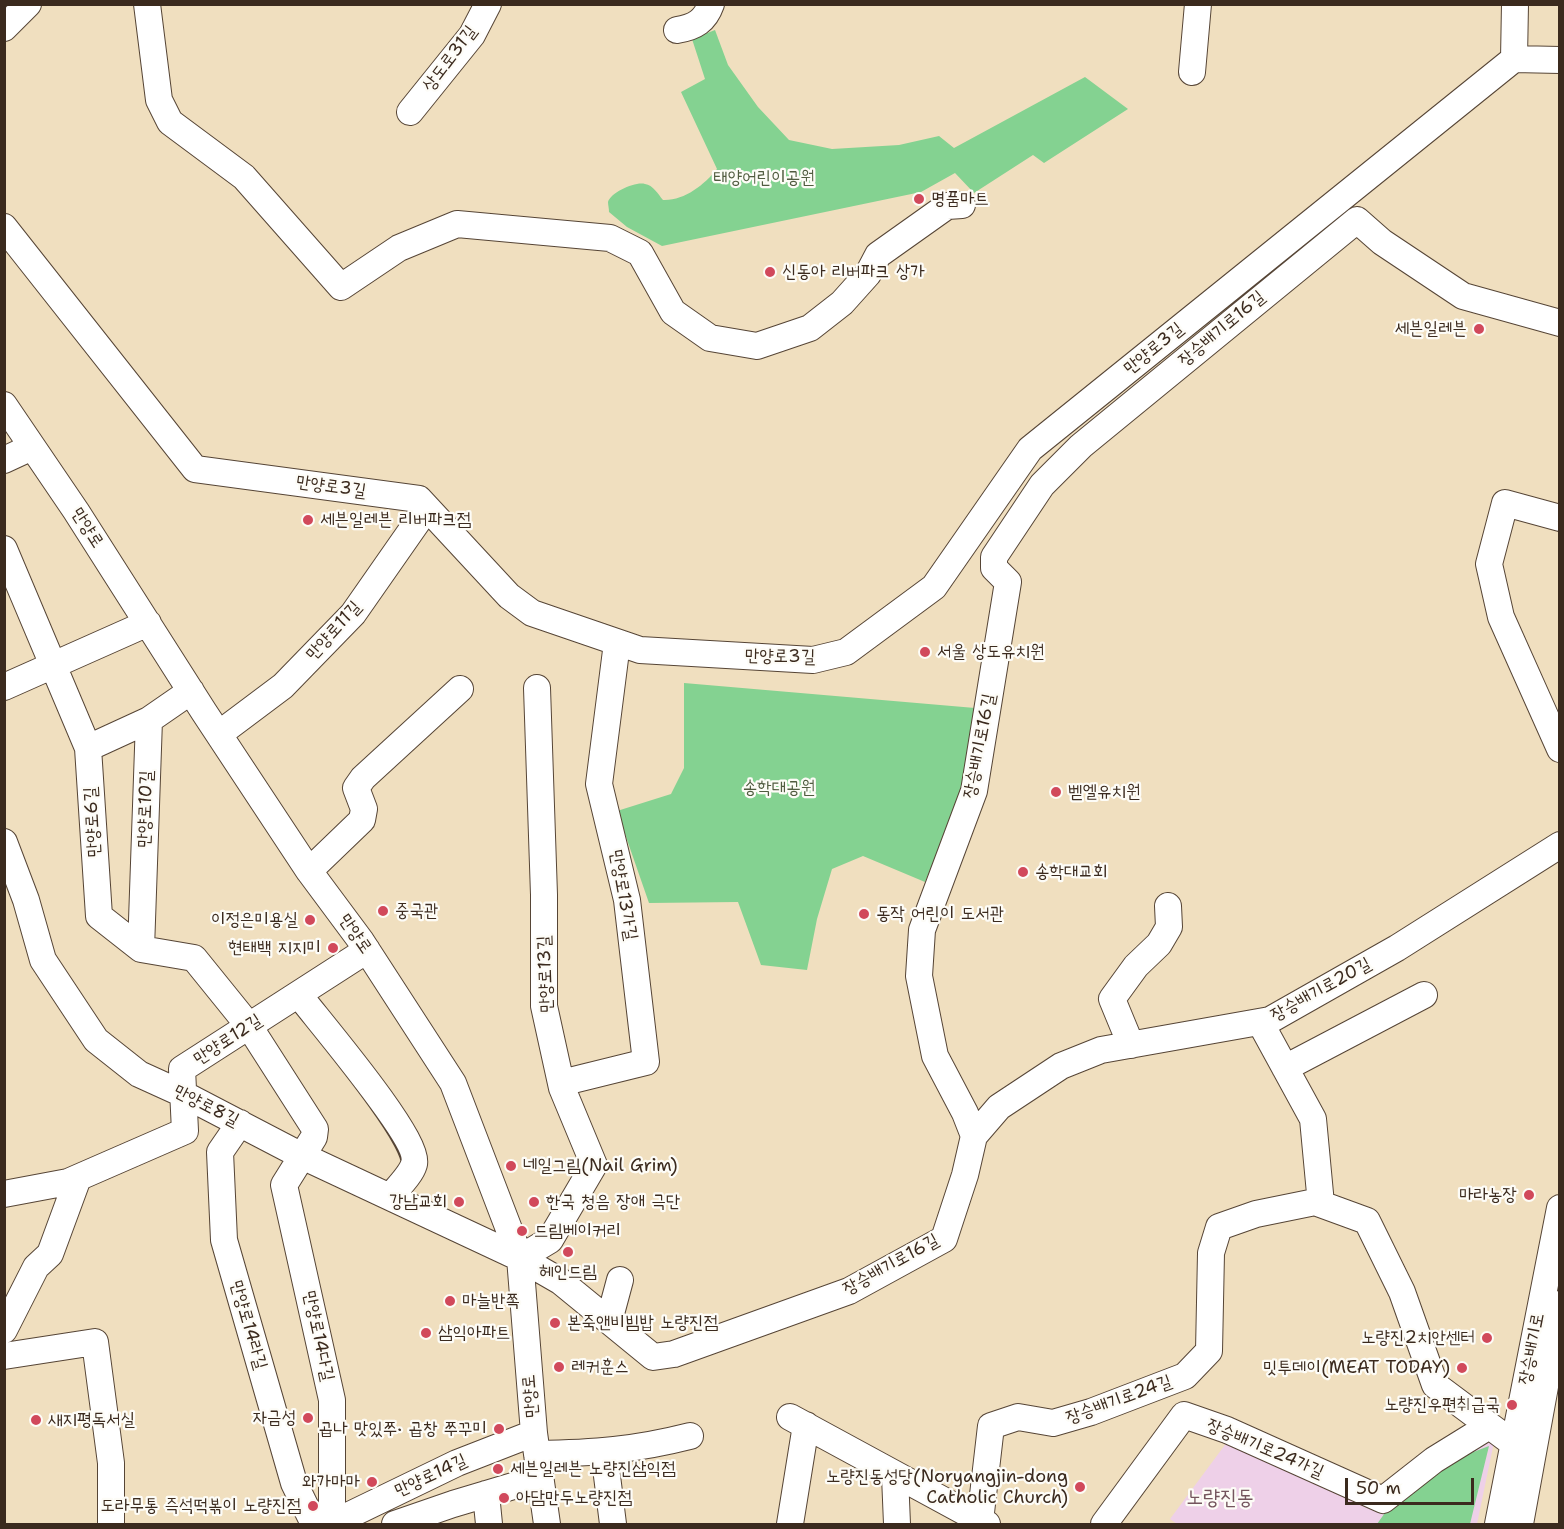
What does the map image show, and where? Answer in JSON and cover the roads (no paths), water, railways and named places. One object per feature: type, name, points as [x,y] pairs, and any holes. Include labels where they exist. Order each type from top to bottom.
[{"type":"street","points":[[4,28],[28,4]]},
{"type":"street","points":[[147,4],[159,100],[170,122],[244,177],[341,287],[399,248],[457,224],[610,238],[640,253],[673,312],[710,338],[757,346],[810,328],[842,303],[868,274],[878,255],[947,206],[962,205]]},
{"type":"street","name":"상도로31길","points":[[410,112],[472,35],[488,4]]},
{"type":"street","points":[[677,30],[691,27],[704,20],[711,4]]},
{"type":"street","points":[[1192,72],[1198,4]]},
{"type":"street","points":[[1515,4],[1514,59],[1560,60]]},
{"type":"street","name":"만양로3길","points":[[4,227],[195,469],[419,499],[509,596],[532,613],[640,651],[813,660],[846,652],[934,587],[1030,448],[1514,59]]},
{"type":"street","name":"장승배기로16길","points":[[520,1258],[560,1281],[654,1357],[849,1291],[944,1239],[965,1175],[974,1137],[965,1113],[935,1056],[919,976],[922,930],[974,791],[1008,582],[994,568],[994,557],[1042,485],[1081,446],[1357,220],[1382,242],[1463,296],[1559,320]]},
{"type":"street","name":"만양로","points":[[4,405],[309,871],[367,950],[453,1083],[520,1258],[537,1455],[547,1524]]},
{"type":"street","points":[[4,460],[32,447]]},
{"type":"street","points":[[1560,518],[1505,503],[1489,564],[1501,617],[1560,748]]},
{"type":"street","name":"만양로11길","points":[[219,734],[283,686],[353,614],[427,508]]},
{"type":"street","name":"만양로6길","points":[[4,549],[88,748],[99,916],[141,949],[194,958],[249,1026]]},
{"type":"street","points":[[4,687],[148,623]]},
{"type":"street","name":"만양로13가길","points":[[561,1083],[646,1062],[627,900],[599,784],[617,643]]},
{"type":"street","name":"만양로13길","points":[[520,1258],[550,1240],[594,1165],[561,1083],[544,1006],[544,895],[537,688]]},
{"type":"street","points":[[309,871],[362,820],[364,809],[356,788],[363,778],[460,689]]},
{"type":"street","points":[[88,748],[149,720],[191,692]]},
{"type":"street","name":"만양로10길","points":[[141,949],[149,720]]},
{"type":"street","name":"만양로8길","points":[[4,842],[26,900],[43,960],[96,1040],[139,1074],[183,1094],[300,1155],[520,1258]]},
{"type":"street","name":"장승배기로20길","points":[[974,1137],[999,1107],[1061,1066],[1101,1050],[1270,1020],[1397,948],[1560,845]]},
{"type":"street","points":[[1131,1045],[1112,999],[1136,966],[1159,944],[1168,927],[1168,906]]},
{"type":"street","name":"만양로12길","points":[[4,1194],[68,1182],[185,1131],[182,1069],[367,950]]},
{"type":"street","points":[[299,995],[395,1119],[410,1143],[415,1156],[414,1165],[390,1197]]},
{"type":"street","points":[[1285,1068],[1424,995]]},
{"type":"street","points":[[1260,1022],[1313,1119],[1321,1204]]},
{"type":"street","name":"만양로14다길","points":[[249,1026],[315,1130],[314,1137],[300,1155],[284,1185],[332,1400],[327,1524]]},
{"type":"street","name":"만양로14라길","points":[[240,1124],[220,1152],[224,1240],[294,1483],[327,1524]]},
{"type":"street","points":[[4,1330],[36,1267],[50,1254],[78,1178]]},
{"type":"street","name":"장승배기로24길","points":[[984,1523],[991,1426],[1018,1417],[1053,1423],[1091,1412],[1185,1376],[1209,1352],[1211,1252],[1219,1227],[1256,1214],[1315,1202],[1367,1221],[1402,1292],[1435,1385],[1514,1444]]},
{"type":"street","name":"장승배기로","points":[[1498,1524],[1560,1208]]},
{"type":"street","points":[[609,1321],[620,1280]]},
{"type":"street","name":"장승배기로","points":[[1520,1524],[1560,1304]]},
{"type":"street","points":[[4,1356],[95,1342],[111,1463],[111,1524]]},
{"type":"street","name":"장승배기로24가길","points":[[1104,1524],[1184,1415],[1227,1431],[1383,1500],[1434,1460],[1489,1426]]},
{"type":"street","points":[[790,1524],[798,1421],[984,1523]]},
{"type":"street","points":[[394,1524],[453,1514],[486,1494],[537,1455],[643,1448],[690,1436]]},
{"type":"street","points":[[604,1452],[613,1524]]},
{"type":"street","name":"만양로14길","points":[[327,1524],[369,1516],[457,1463],[537,1455]]},
{"type":"street","points":[[895,1476],[897,1524]]},
{"type":"street","points":[[486,1494],[489,1524]]},
{"type":"place","name":"명품마트","points":[[919,199]]},
{"type":"place","name":"신동아 리버파크 상가","points":[[770,272]]},
{"type":"place","name":"세븐일레븐","points":[[1479,329]]},
{"type":"place","name":"세븐일레븐 리버파크점","points":[[308,520]]},
{"type":"place","name":"서울 상도유치원","points":[[925,652]]},
{"type":"place","name":"벧엘유치원","points":[[1056,792]]},
{"type":"place","name":"송학대교회","points":[[1023,872]]},
{"type":"place","name":"중국관","points":[[383,911]]},
{"type":"place","name":"동작 어린이 도서관","points":[[864,914]]},
{"type":"place","name":"이정은미용실","points":[[310,920]]},
{"type":"place","name":"현태백 지지미","points":[[333,948]]},
{"type":"place","name":"네일그림(Nail Grim)","points":[[511,1166]]},
{"type":"place","name":"마라농장","points":[[1529,1195]]},
{"type":"place","name":"강남교회","points":[[459,1202]]},
{"type":"place","name":"한국 청음 장애 극단","points":[[534,1202]]},
{"type":"place","name":"드림베이커리","points":[[522,1231]]},
{"type":"place","name":"헤인드림","points":[[568,1252]]},
{"type":"place","name":"마늘반쪽","points":[[450,1301]]},
{"type":"place","name":"본죽앤비빔밥 노량진점","points":[[555,1323]]},
{"type":"place","name":"삼익아파트","points":[[426,1333]]},
{"type":"place","name":"노량진2치안센터","points":[[1487,1338]]},
{"type":"place","name":"레커훈스","points":[[559,1367]]},
{"type":"place","name":"밋투데이(MEAT TODAY)","points":[[1462,1368]]},
{"type":"place","name":"노량진우편취급국","points":[[1512,1405]]},
{"type":"place","name":"자금성","points":[[308,1418]]},
{"type":"place","name":"새지평독서실","points":[[36,1420]]},
{"type":"place","name":"곱나 맛있쭈· 곱창 쭈꾸미","points":[[499,1429]]},
{"type":"place","name":"세븐일레븐 노량진삼익점","points":[[498,1469]]},
{"type":"place","name":"와가마마","points":[[372,1482]]},
{"type":"place","name":"노량진동성당(Noryangjin-dong Catholic Church)","points":[[1080,1487]]},
{"type":"place","name":"아담만두노량진점","points":[[504,1498]]},
{"type":"place","name":"도라무통 즉석떡볶이 노량진점","points":[[313,1506]]},
{"type":"district","name":"노량진동","points":[[1220,1499]]},
{"type":"park label","name":"태양어린이공원","points":[[764,178]]},
{"type":"park label","name":"송학대공원","points":[[779,788]]}]
